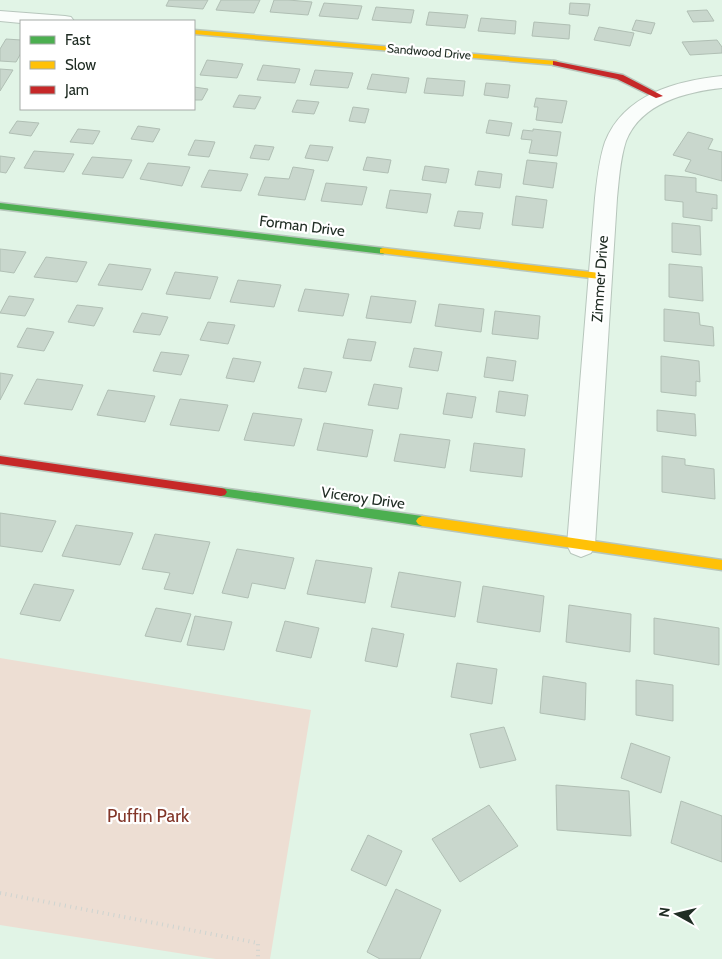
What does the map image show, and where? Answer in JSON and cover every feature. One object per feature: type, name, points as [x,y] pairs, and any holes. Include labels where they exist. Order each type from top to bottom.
[{"type":"street","points":[[0,16],[53,20]]},
{"type":"street","name":"Sandwood Drive","points":[[195,32],[564,64],[620,77],[659,96]]},
{"type":"street","name":"Zimmer Drive","points":[[582,545],[600,276],[614,144],[626,122],[646,103],[659,96],[697,85],[722,82]]},
{"type":"street","name":"Forman Drive","points":[[0,206],[600,276]]},
{"type":"street","name":"Viceroy Drive","points":[[0,460],[722,565]]},
{"type":"path","points":[[0,893],[258,943],[258,959]]},
{"type":"green space","name":"Puffin Park","points":[[0,658],[311,710],[270,959],[216,959],[0,925]]},
{"type":"building","points":[[169,0],[208,0],[203,9],[166,6]]},
{"type":"building","points":[[221,0],[260,0],[254,13],[216,10]]},
{"type":"building","points":[[274,0],[312,2],[308,15],[270,12]]},
{"type":"building","points":[[324,3],[362,6],[358,19],[319,16]]},
{"type":"building","points":[[570,3],[590,4],[588,16],[569,14]]},
{"type":"building","points":[[376,7],[414,10],[411,23],[372,20]]},
{"type":"building","points":[[707,10],[714,21],[693,22],[687,11]]},
{"type":"building","points":[[429,12],[468,15],[465,28],[426,25]]},
{"type":"building","points":[[481,18],[516,21],[515,34],[478,31]]},
{"type":"building","points":[[636,20],[655,23],[651,34],[632,30]]},
{"type":"building","points":[[534,22],[570,25],[569,39],[532,36]]},
{"type":"building","points":[[599,27],[634,33],[630,46],[594,40]]},
{"type":"building","points":[[6,39],[20,40],[20,55],[16,62],[0,61],[0,49]]},
{"type":"building","points":[[717,40],[722,47],[722,53],[690,55],[682,42]]},
{"type":"building","points":[[207,60],[243,64],[237,78],[200,75]]},
{"type":"building","points":[[263,65],[300,69],[295,83],[257,80]]},
{"type":"building","points":[[0,69],[13,70],[0,91]]},
{"type":"building","points":[[315,70],[353,73],[348,88],[310,85]]},
{"type":"building","points":[[372,74],[409,78],[406,93],[367,89]]},
{"type":"building","points":[[427,78],[465,81],[463,96],[424,93]]},
{"type":"building","points":[[486,83],[510,85],[508,98],[484,95]]},
{"type":"building","points":[[195,87],[208,89],[202,100],[195,100]]},
{"type":"building","points":[[239,95],[261,97],[255,109],[233,107]]},
{"type":"building","points":[[536,98],[567,101],[562,123],[536,120],[538,107],[534,107]]},
{"type":"building","points":[[297,100],[319,102],[314,114],[292,112]]},
{"type":"building","points":[[353,107],[369,109],[365,123],[349,121]]},
{"type":"building","points":[[489,120],[512,123],[509,136],[486,133]]},
{"type":"building","points":[[17,121],[39,123],[31,136],[9,133]]},
{"type":"building","points":[[138,126],[160,129],[153,142],[131,139]]},
{"type":"building","points":[[78,129],[100,131],[93,144],[70,142]]},
{"type":"building","points":[[533,129],[561,132],[557,156],[529,153],[532,140],[521,139],[523,130],[533,131]]},
{"type":"building","points":[[688,132],[713,139],[708,149],[722,152],[722,181],[685,171],[691,160],[673,155]]},
{"type":"building","points":[[195,140],[215,142],[209,157],[188,155]]},
{"type":"building","points":[[255,145],[274,147],[269,160],[250,158]]},
{"type":"building","points":[[310,145],[333,147],[328,161],[305,158]]},
{"type":"building","points":[[34,151],[74,154],[64,172],[24,168]]},
{"type":"building","points":[[0,156],[15,158],[6,173],[0,172]]},
{"type":"building","points":[[92,157],[132,160],[123,178],[82,174]]},
{"type":"building","points":[[367,157],[391,160],[388,173],[363,170]]},
{"type":"building","points":[[527,160],[557,163],[553,188],[523,184]]},
{"type":"building","points":[[148,163],[190,167],[182,186],[140,179]]},
{"type":"building","points":[[425,166],[449,169],[446,183],[422,180]]},
{"type":"building","points":[[293,167],[314,170],[305,200],[258,195],[265,177],[289,179]]},
{"type":"building","points":[[209,170],[248,174],[241,191],[201,187]]},
{"type":"building","points":[[478,171],[502,174],[500,188],[475,185]]},
{"type":"building","points":[[665,175],[696,178],[696,192],[717,195],[717,209],[712,208],[712,221],[683,217],[683,202],[665,200]]},
{"type":"building","points":[[326,183],[367,187],[362,205],[321,201]]},
{"type":"building","points":[[390,190],[431,194],[427,213],[386,208]]},
{"type":"building","points":[[516,196],[547,200],[543,228],[512,225]]},
{"type":"building","points":[[458,211],[483,213],[480,229],[454,226]]},
{"type":"building","points":[[672,223],[700,226],[701,255],[672,252]]},
{"type":"building","points":[[0,249],[26,252],[14,273],[0,271]]},
{"type":"building","points":[[46,257],[87,262],[77,282],[34,277]]},
{"type":"building","points":[[109,264],[151,269],[142,290],[98,285]]},
{"type":"building","points":[[669,264],[702,267],[703,301],[669,297]]},
{"type":"building","points":[[175,272],[218,277],[210,299],[166,294]]},
{"type":"building","points":[[238,280],[281,285],[274,307],[230,302]]},
{"type":"building","points":[[305,289],[349,294],[343,316],[298,311]]},
{"type":"building","points":[[9,296],[34,299],[25,316],[0,313]]},
{"type":"building","points":[[371,296],[416,301],[411,323],[366,318]]},
{"type":"building","points":[[439,304],[484,309],[481,332],[435,326]]},
{"type":"building","points":[[77,305],[103,308],[94,326],[68,322]]},
{"type":"building","points":[[664,309],[699,313],[700,325],[713,327],[714,346],[664,341]]},
{"type":"building","points":[[495,311],[540,316],[538,339],[492,334]]},
{"type":"building","points":[[142,313],[168,317],[160,335],[133,332]]},
{"type":"building","points":[[208,322],[235,325],[228,344],[200,340]]},
{"type":"building","points":[[27,328],[54,332],[44,351],[17,347]]},
{"type":"building","points":[[348,339],[376,342],[371,361],[343,358]]},
{"type":"building","points":[[414,348],[442,352],[438,371],[409,367]]},
{"type":"building","points":[[161,352],[189,355],[181,375],[153,371]]},
{"type":"building","points":[[661,356],[699,361],[700,382],[696,381],[696,396],[661,392]]},
{"type":"building","points":[[487,357],[516,361],[513,381],[484,377]]},
{"type":"building","points":[[233,358],[261,362],[254,382],[226,378]]},
{"type":"building","points":[[304,368],[332,372],[326,392],[298,388]]},
{"type":"building","points":[[0,373],[13,375],[0,400]]},
{"type":"building","points":[[37,379],[83,385],[72,410],[24,404]]},
{"type":"building","points":[[374,384],[402,388],[398,409],[368,405]]},
{"type":"building","points":[[108,390],[155,396],[145,422],[97,415]]},
{"type":"building","points":[[499,391],[528,395],[525,416],[496,412]]},
{"type":"building","points":[[447,393],[476,397],[472,418],[443,414]]},
{"type":"building","points":[[180,399],[228,405],[219,431],[170,425]]},
{"type":"building","points":[[657,410],[695,414],[696,436],[657,431]]},
{"type":"building","points":[[253,413],[302,419],[294,446],[244,440]]},
{"type":"building","points":[[324,423],[373,430],[367,457],[317,450]]},
{"type":"building","points":[[400,434],[450,440],[445,468],[394,461]]},
{"type":"building","points":[[474,443],[525,449],[522,477],[470,471]]},
{"type":"building","points":[[662,456],[685,459],[685,465],[714,469],[715,499],[662,492]]},
{"type":"building","points":[[0,513],[56,521],[42,552],[0,546]]},
{"type":"building","points":[[76,525],[133,533],[120,565],[62,556]]},
{"type":"building","points":[[155,534],[210,542],[193,594],[164,589],[170,573],[142,569]]},
{"type":"building","points":[[237,549],[294,558],[285,589],[252,583],[248,598],[222,593]]},
{"type":"building","points":[[316,560],[372,568],[365,603],[307,594]]},
{"type":"building","points":[[399,572],[461,582],[455,617],[391,607]]},
{"type":"building","points":[[34,584],[74,590],[60,621],[20,614]]},
{"type":"building","points":[[483,586],[544,596],[540,632],[477,622]]},
{"type":"building","points":[[569,605],[631,614],[630,652],[566,642]]},
{"type":"building","points":[[156,608],[191,614],[181,642],[145,636]]},
{"type":"building","points":[[195,616],[232,622],[224,650],[187,645]]},
{"type":"building","points":[[654,618],[719,628],[719,665],[654,654]]},
{"type":"building","points":[[285,621],[319,628],[311,658],[276,651]]},
{"type":"building","points":[[372,628],[404,634],[397,667],[365,661]]},
{"type":"building","points":[[457,663],[497,669],[492,704],[451,697]]},
{"type":"building","points":[[543,676],[586,683],[585,720],[540,713]]},
{"type":"building","points":[[636,680],[673,685],[673,721],[636,715]]},
{"type":"building","points":[[504,727],[516,760],[480,768],[470,734]]},
{"type":"building","points":[[631,743],[670,757],[661,793],[621,778]]},
{"type":"building","points":[[556,785],[629,791],[631,836],[557,830]]},
{"type":"building","points":[[681,801],[722,816],[722,862],[671,843]]},
{"type":"building","points":[[489,805],[518,846],[460,882],[432,839]]},
{"type":"building","points":[[368,835],[402,851],[386,886],[351,870]]},
{"type":"building","points":[[396,889],[441,910],[420,959],[380,959],[367,952]]},
{"type":"traffic: fast","points":[[0,206],[383,251]]},
{"type":"traffic: fast","points":[[221,492],[422,521]]},
{"type":"traffic: slow","points":[[195,32],[556,63]]},
{"type":"traffic: slow","points":[[383,251],[600,276]]},
{"type":"traffic: slow","points":[[422,521],[722,565]]},
{"type":"traffic: jam","points":[[556,63],[620,77],[659,96]]},
{"type":"traffic: jam","points":[[0,460],[221,492]]}]
